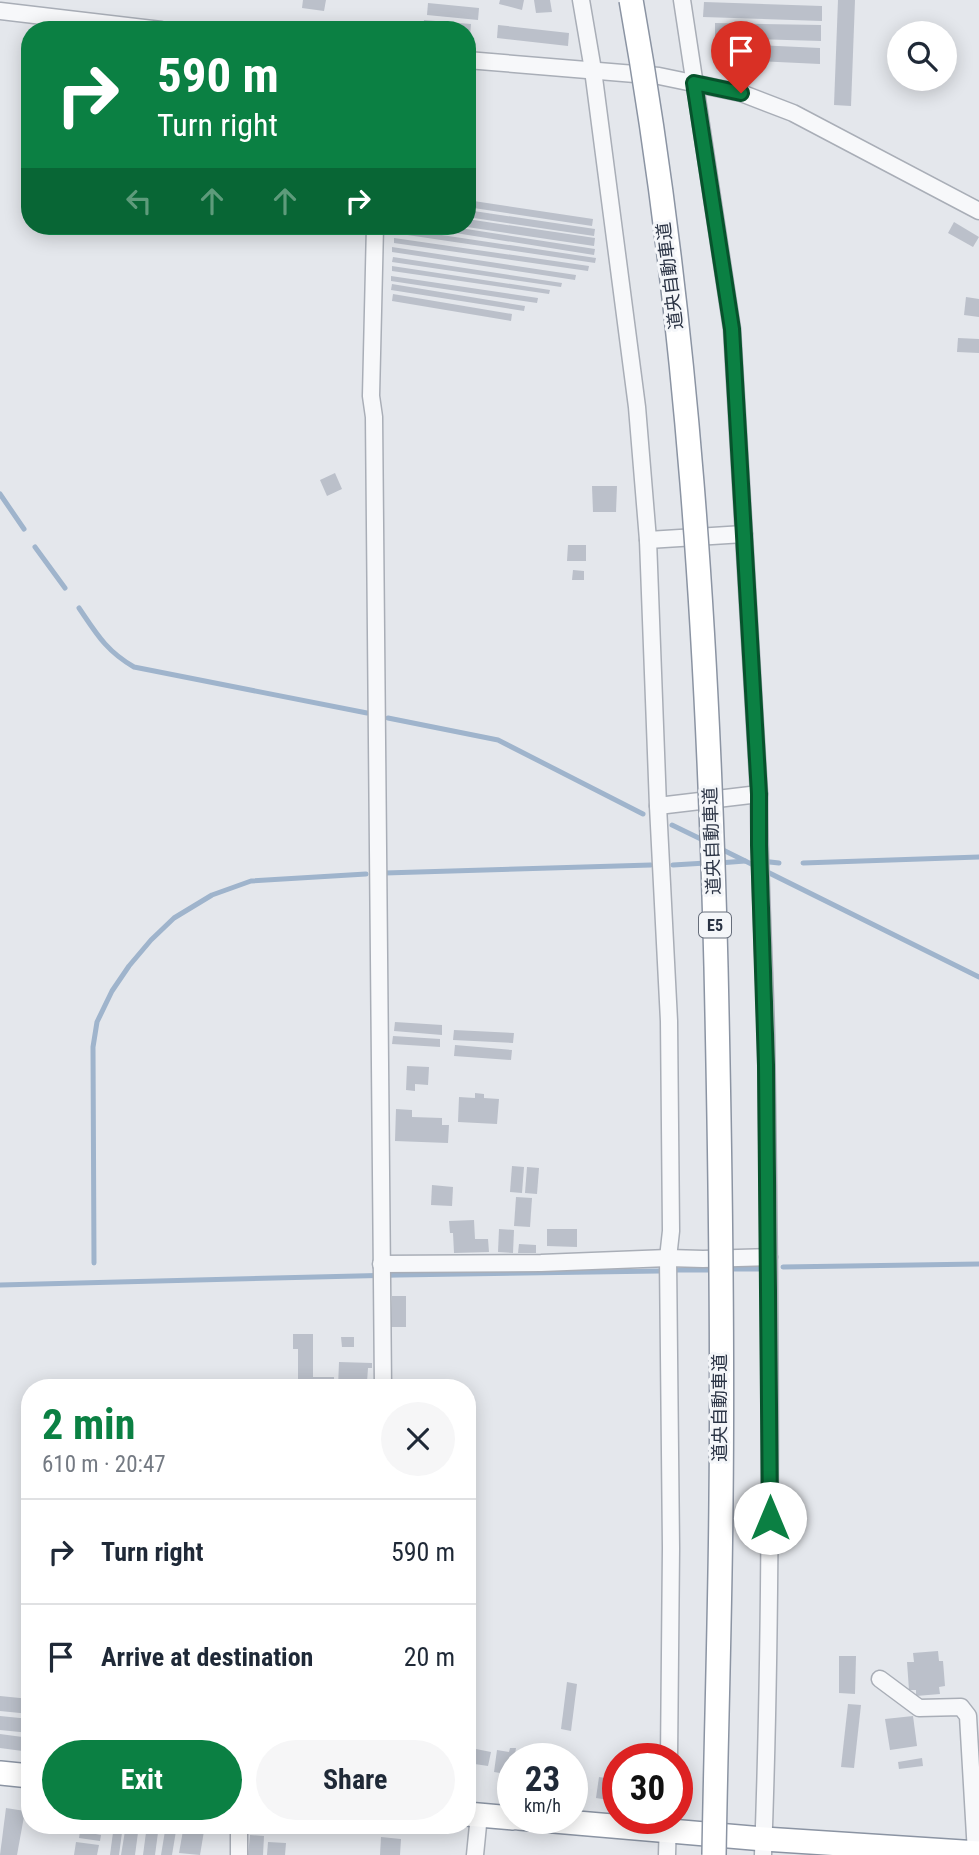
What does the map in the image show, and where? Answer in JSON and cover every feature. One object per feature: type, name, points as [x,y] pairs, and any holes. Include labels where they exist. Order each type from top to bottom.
[{"type":"highway","name":"道央自動車道","points":[[631,0],[657,168],[685,407],[707,707],[720,1203],[721,1496],[714,1855]]},
{"type":"highway","points":[[0,1773],[21,1775]]},
{"type":"highway","points":[[476,1814],[497,1816]]},
{"type":"highway","points":[[693,1830],[764,1847],[977,1853]]},
{"type":"street","points":[[580,0],[593,69],[637,407],[648,540],[669,1021],[669,1743]]},
{"type":"street","points":[[682,0],[732,329],[759,794],[769,1256],[770,1544],[764,1847]]},
{"type":"street","points":[[0,11],[85,21]]},
{"type":"street","points":[[476,61],[659,76],[741,93],[793,113],[979,211]]},
{"type":"street","points":[[375,235],[371,396],[374,417],[383,1379]]},
{"type":"street","points":[[648,540],[744,534]]},
{"type":"street","points":[[658,806],[759,794]]},
{"type":"street","points":[[381,1272],[541,1263],[769,1256]]},
{"type":"street","points":[[880,1679],[919,1708],[961,1707],[968,1716],[977,1853]]},
{"type":"street","points":[[239,1834],[239,1855]]},
{"type":"street","points":[[474,1834],[475,1855]]},
{"type":"street","points":[[667,1855],[668,1834]]},
{"type":"building","points":[[303,0],[326,0],[324,11],[302,8]]},
{"type":"building","points":[[500,0],[524,0],[522,10],[499,4]]},
{"type":"building","points":[[534,0],[550,0],[552,12],[536,13]]},
{"type":"building","points":[[838,0],[855,0],[851,106],[834,105]]},
{"type":"building","points":[[704,2],[822,6],[822,21],[703,17]]},
{"type":"building","points":[[428,3],[479,8],[478,20],[427,15]]},
{"type":"building","points":[[715,23],[821,25],[821,41],[715,38]]},
{"type":"building","points":[[498,25],[569,33],[568,46],[497,38]]},
{"type":"building","points":[[713,43],[820,48],[820,64],[712,59]]},
{"type":"building","points":[[476,201],[593,219],[592,226],[476,208]]},
{"type":"building","points":[[476,211],[595,229],[594,236],[476,218]]},
{"type":"building","points":[[476,220],[595,238],[594,246],[476,228]]},
{"type":"building","points":[[954,222],[979,237],[973,247],[948,233]]},
{"type":"building","points":[[476,231],[595,249],[594,255],[468,235],[476,235]]},
{"type":"building","points":[[407,235],[442,235],[596,258],[595,263]]},
{"type":"building","points":[[394,238],[589,266],[588,271],[394,243]]},
{"type":"building","points":[[392,247],[576,275],[575,280],[392,252]]},
{"type":"building","points":[[393,257],[562,283],[561,287],[392,262]]},
{"type":"building","points":[[392,266],[550,290],[549,294],[392,271]]},
{"type":"building","points":[[391,276],[538,298],[537,303],[391,281]]},
{"type":"building","points":[[392,284],[525,306],[524,311],[391,290]]},
{"type":"building","points":[[393,294],[512,314],[511,321],[392,301]]},
{"type":"building","points":[[966,297],[979,299],[979,317],[964,315]]},
{"type":"building","points":[[958,338],[979,339],[979,353],[957,352]]},
{"type":"building","points":[[335,473],[342,489],[327,496],[320,480]]},
{"type":"building","points":[[592,486],[617,486],[616,512],[593,512]]},
{"type":"building","points":[[568,545],[586,545],[586,561],[567,561]]},
{"type":"building","points":[[573,570],[584,571],[584,580],[572,580]]},
{"type":"building","points":[[395,1022],[442,1025],[442,1035],[394,1031]]},
{"type":"building","points":[[454,1030],[514,1033],[513,1043],[453,1040]]},
{"type":"building","points":[[393,1036],[440,1039],[440,1047],[392,1044]]},
{"type":"building","points":[[455,1045],[512,1050],[511,1060],[454,1056]]},
{"type":"building","points":[[407,1066],[429,1067],[428,1085],[415,1084],[415,1091],[406,1090]]},
{"type":"building","points":[[475,1093],[484,1094],[484,1098],[499,1099],[497,1124],[458,1122],[459,1097],[475,1098]]},
{"type":"building","points":[[396,1109],[412,1110],[412,1117],[442,1118],[442,1125],[449,1125],[448,1143],[395,1141]]},
{"type":"building","points":[[512,1166],[524,1167],[522,1193],[510,1192]]},
{"type":"building","points":[[527,1167],[539,1168],[537,1194],[525,1193]]},
{"type":"building","points":[[432,1185],[453,1187],[452,1206],[431,1205]]},
{"type":"building","points":[[516,1197],[532,1198],[530,1227],[514,1226]]},
{"type":"building","points":[[474,1220],[475,1239],[488,1239],[489,1252],[454,1253],[449,1221]]},
{"type":"building","points":[[499,1229],[514,1230],[513,1253],[498,1252]]},
{"type":"building","points":[[547,1229],[577,1229],[577,1247],[547,1246]]},
{"type":"building","points":[[519,1244],[536,1245],[536,1253],[518,1253]]},
{"type":"building","points":[[392,1296],[406,1296],[406,1327],[391,1327]]},
{"type":"building","points":[[293,1334],[313,1334],[313,1377],[334,1379],[298,1379],[298,1349],[293,1349]]},
{"type":"building","points":[[341,1337],[354,1337],[354,1347],[342,1347]]},
{"type":"building","points":[[339,1362],[372,1363],[372,1368],[368,1368],[367,1379],[338,1379]]},
{"type":"building","points":[[938,1651],[939,1661],[943,1661],[945,1686],[939,1687],[940,1694],[916,1696],[916,1690],[909,1690],[907,1662],[914,1662],[913,1653]]},
{"type":"building","points":[[839,1656],[856,1656],[855,1694],[839,1693]]},
{"type":"building","points":[[567,1682],[577,1684],[571,1731],[561,1729]]},
{"type":"building","points":[[0,1696],[21,1698],[21,1713],[0,1711]]},
{"type":"building","points":[[848,1704],[861,1705],[854,1768],[841,1767]]},
{"type":"building","points":[[0,1716],[21,1718],[21,1732],[0,1730]]},
{"type":"building","points":[[913,1716],[917,1746],[890,1750],[885,1719]]},
{"type":"building","points":[[0,1734],[21,1737],[21,1751],[0,1748]]},
{"type":"building","points":[[476,1749],[491,1752],[488,1766],[476,1764]]},
{"type":"building","points":[[497,1750],[497,1772],[494,1772]]},
{"type":"building","points":[[922,1758],[923,1766],[899,1769],[898,1762]]},
{"type":"building","points":[[599,1777],[602,1777],[602,1799],[596,1798]]},
{"type":"building","points":[[6,1808],[21,1810],[17,1855],[0,1855]]},
{"type":"building","points":[[80,1834],[101,1835],[100,1841],[79,1838]]},
{"type":"building","points":[[113,1834],[122,1834],[119,1855],[110,1855]]},
{"type":"building","points":[[124,1834],[138,1834],[135,1855],[121,1855]]},
{"type":"building","points":[[146,1834],[158,1834],[155,1855],[143,1855]]},
{"type":"building","points":[[164,1834],[176,1834],[172,1855],[161,1855]]},
{"type":"building","points":[[182,1834],[204,1834],[200,1855],[179,1853]]},
{"type":"building","points":[[250,1835],[264,1836],[263,1855],[248,1855]]},
{"type":"building","points":[[381,1837],[401,1839],[400,1855],[380,1855]]},
{"type":"building","points":[[76,1842],[99,1845],[97,1855],[74,1855]]},
{"type":"building","points":[[268,1842],[286,1843],[285,1855],[267,1855]]},
{"type":"waterway","points":[[0,494],[24,529]]},
{"type":"waterway","points":[[35,547],[65,588]]},
{"type":"waterway","points":[[79,608],[109,648],[134,667],[367,713]]},
{"type":"waterway","points":[[388,718],[498,740],[643,814]]},
{"type":"waterway","points":[[672,825],[707,842]]},
{"type":"waterway","points":[[719,848],[979,977]]},
{"type":"waterway","points":[[803,863],[979,857]]},
{"type":"waterway","points":[[719,863],[745,861]]},
{"type":"waterway","points":[[761,861],[779,863]]},
{"type":"waterway","points":[[673,865],[706,863]]},
{"type":"waterway","points":[[385,873],[651,865]]},
{"type":"waterway","points":[[94,1263],[93,1047],[97,1022],[112,991],[129,966],[174,918],[212,895],[251,881],[366,874]]},
{"type":"waterway","points":[[783,1267],[979,1264]]},
{"type":"waterway","points":[[725,1269],[761,1269]]},
{"type":"waterway","points":[[676,1270],[715,1270]]},
{"type":"waterway","points":[[0,1285],[659,1271]]},
{"type":"route","points":[[741,93],[694,83],[732,329],[759,794],[769,1256],[770,1518]]}]
